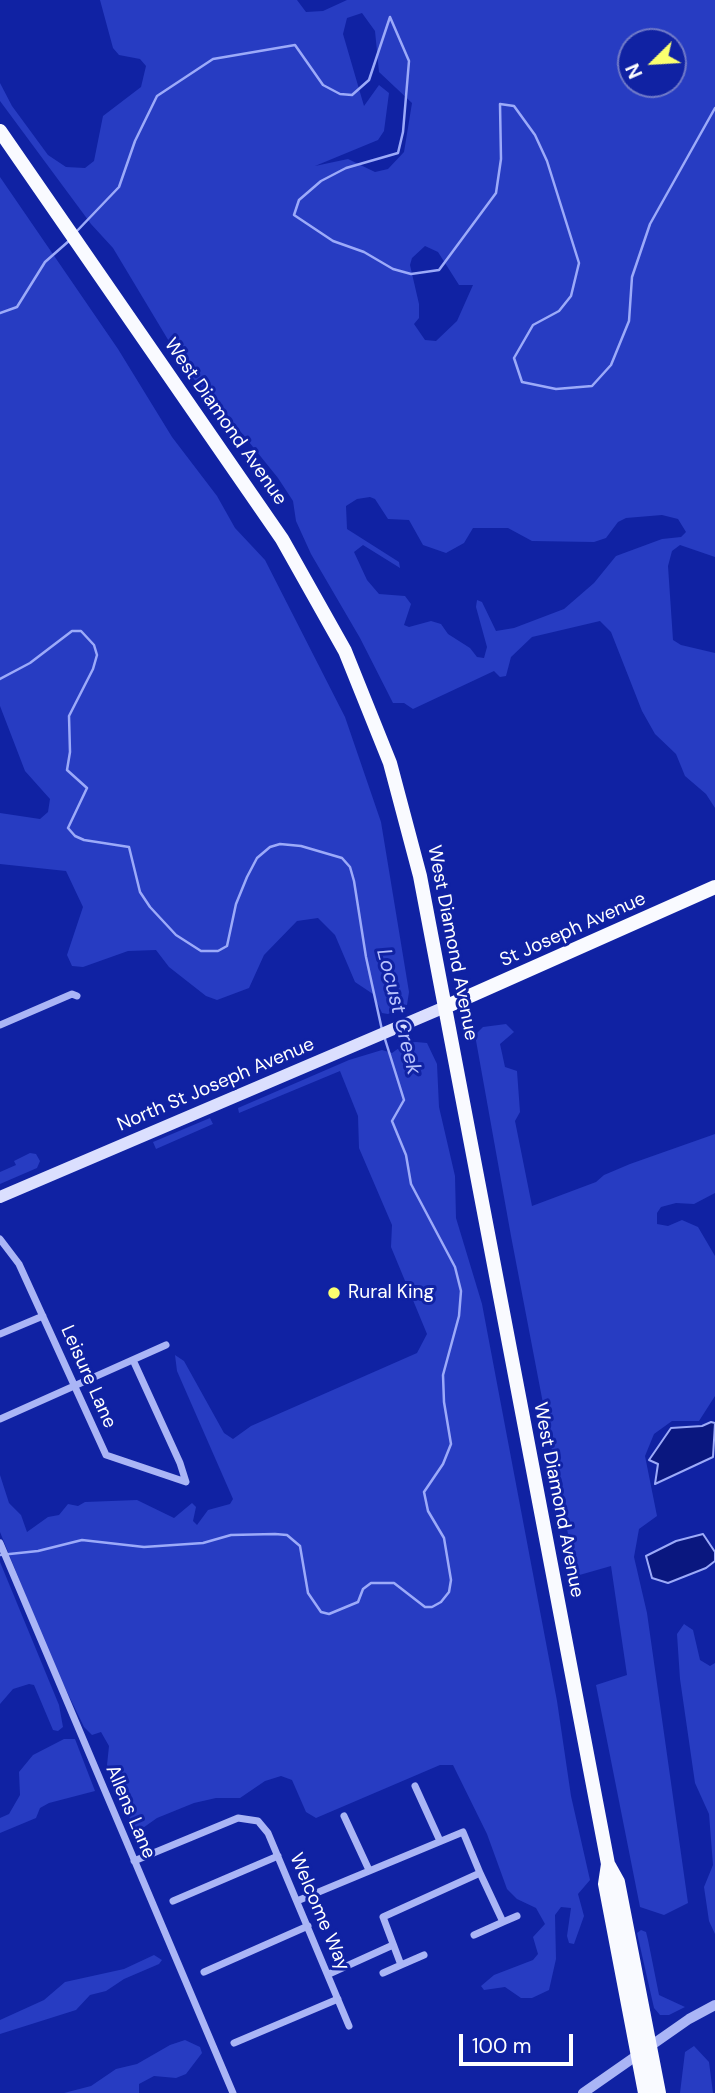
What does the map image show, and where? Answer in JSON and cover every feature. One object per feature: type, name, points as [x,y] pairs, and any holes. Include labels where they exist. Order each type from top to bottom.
[{"type":"main road","name":"West Diamond Avenue","points":[[0,131],[282,538],[345,651],[380,736],[404,811],[445,1007],[608,1864],[605,1884],[645,2093]]},
{"type":"main road","name":"St Joseph Avenue","points":[[445,1007],[715,887]]},
{"type":"main road","name":"North St Joseph Avenue","points":[[0,1197],[445,1007]]},
{"type":"main road","name":"West Diamond Avenue","points":[[608,1864],[618,1881],[659,2093]]},
{"type":"street","points":[[0,1026],[72,995],[77,996]]},
{"type":"street","name":"Leisure Lane","points":[[0,1239],[19,1264],[108,1458],[186,1482],[133,1360]]},
{"type":"street","points":[[0,1334],[43,1316]]},
{"type":"street","points":[[0,1419],[166,1345]]},
{"type":"street","name":"Allens Lane","points":[[0,1544],[233,2093]]},
{"type":"street","points":[[415,1786],[440,1841]]},
{"type":"street","points":[[344,1816],[369,1870]]},
{"type":"street","name":"Welcome Way","points":[[134,1861],[238,1818],[250,1818],[263,1826],[329,1974],[349,2026]]},
{"type":"street","points":[[297,1901],[463,1832],[503,1922]]},
{"type":"street","points":[[173,1901],[278,1856]]},
{"type":"street","points":[[401,1965],[383,1917],[480,1873]]},
{"type":"street","points":[[474,1935],[517,1916]]},
{"type":"street","points":[[204,1972],[308,1926]]},
{"type":"street","points":[[329,1974],[393,1945]]},
{"type":"street","points":[[383,1973],[424,1955]]},
{"type":"street","points":[[234,2043],[338,1999]]},
{"type":"street","points":[[583,2093],[650,2045],[715,2005]]},
{"type":"shaded area","points":[[100,0],[297,0],[306,12],[323,11],[347,0],[715,0],[715,557],[680,545],[672,551],[668,566],[673,640],[681,645],[715,653],[715,808],[706,794],[685,776],[676,754],[655,734],[642,711],[611,632],[600,621],[532,637],[511,657],[506,676],[500,677],[494,671],[413,709],[404,703],[393,703],[360,638],[311,554],[296,521],[293,501],[278,478],[224,411],[188,373],[113,248],[91,224],[0,101],[0,83],[12,106],[48,155],[66,167],[85,168],[94,161],[103,116],[141,87],[146,66],[140,59],[119,55],[113,48]],"holes":[[[362,13],[375,31],[379,72],[412,103],[404,152],[388,169],[375,172],[348,159],[315,166],[378,140],[384,131],[389,93],[379,85],[364,106],[343,34],[347,18]],[[425,246],[438,252],[459,285],[473,285],[457,321],[436,341],[425,340],[414,324],[419,318],[419,304],[410,265],[412,258]],[[357,499],[375,499],[388,519],[409,520],[423,545],[446,553],[464,543],[473,528],[508,528],[532,541],[594,542],[606,538],[618,522],[626,518],[662,515],[678,519],[686,532],[681,537],[662,539],[616,556],[594,583],[564,609],[514,628],[496,631],[482,602],[477,600],[476,607],[487,647],[484,658],[477,657],[470,648],[448,634],[441,624],[431,621],[409,627],[404,625],[411,604],[405,596],[379,594],[367,580],[354,552],[363,545],[400,568],[399,562],[347,529],[346,506]]]},
{"type":"shaded area","points":[[0,177],[118,349],[172,437],[217,496],[235,528],[265,560],[345,717],[381,822],[409,992],[407,1005],[388,1014],[382,1013],[373,994],[355,982],[335,935],[318,918],[297,921],[264,955],[249,988],[217,1000],[206,996],[169,967],[156,950],[128,951],[83,967],[72,966],[67,955],[83,907],[66,871],[0,864],[0,813],[40,819],[48,812],[50,799],[25,771],[0,706]]},
{"type":"shaded area","points":[[506,1024],[514,1032],[500,1044],[505,1067],[517,1071],[520,1112],[515,1121],[532,1206],[596,1182],[604,1175],[630,1164],[715,1134],[715,1193],[694,1204],[676,1203],[661,1207],[657,1213],[657,1224],[668,1226],[682,1220],[698,1227],[715,1256],[715,1396],[699,1421],[672,1421],[654,1434],[645,1456],[657,1516],[639,1529],[634,1557],[647,1613],[688,1903],[664,1915],[640,1907],[596,1685],[627,1675],[611,1566],[576,1576],[475,1035],[483,1027]]},
{"type":"shaded area","points":[[406,1043],[427,1043],[437,1064],[439,1107],[455,1176],[456,1218],[482,1304],[557,1701],[571,1796],[590,1880],[578,1894],[584,1916],[574,1944],[569,1943],[567,1936],[571,1908],[561,1907],[555,1915],[556,1959],[549,1990],[532,1998],[521,1998],[505,1987],[484,1990],[481,1986],[494,1975],[533,1960],[538,1954],[533,1937],[545,1924],[536,1908],[517,1899],[507,1889],[487,1834],[453,1765],[440,1765],[316,1818],[306,1812],[292,1780],[281,1776],[265,1781],[240,1798],[216,1798],[194,1803],[157,1818],[140,1830],[134,1828],[107,1765],[109,1746],[101,1732],[92,1735],[84,1727],[52,1661],[0,1532],[0,1475],[9,1503],[21,1515],[27,1532],[48,1517],[59,1515],[68,1504],[78,1506],[85,1502],[137,1500],[174,1518],[192,1503],[196,1507],[193,1521],[197,1525],[208,1510],[230,1504],[233,1499],[177,1371],[175,1355],[184,1361],[224,1433],[233,1439],[251,1426],[417,1353],[427,1334],[391,1247],[392,1225],[359,1148],[358,1116],[340,1071],[239,1113],[238,1108],[349,1060],[382,1050],[392,1053]]},
{"type":"shaded area","points":[[210,1118],[213,1124],[156,1149],[153,1142]]},
{"type":"shaded area","points":[[30,1153],[36,1154],[40,1161],[37,1168],[0,1184],[0,1172],[16,1165],[14,1161]]},
{"type":"shaded area","points":[[715,1423],[713,1457],[655,1484],[658,1464],[649,1460],[671,1428],[702,1426]]},
{"type":"shaded area","points":[[703,1534],[715,1552],[715,1561],[706,1568],[668,1583],[652,1578],[646,1556],[676,1541]]},
{"type":"shaded area","points":[[0,1562],[59,1705],[63,1727],[58,1731],[53,1730],[34,1685],[13,1689],[0,1704]]},
{"type":"shaded area","points":[[684,1624],[693,1630],[700,1660],[710,1666],[715,1663],[715,1934],[709,1921],[704,1887],[713,1865],[709,1814],[695,1783],[680,1679],[677,1634]]},
{"type":"shaded area","points":[[64,1739],[75,1739],[95,1791],[49,1803],[40,1808],[36,1818],[0,1833],[0,1818],[9,1814],[20,1795],[19,1772],[33,1755]]},
{"type":"shaded area","points":[[641,1930],[646,1932],[659,1995],[685,2007],[669,2015],[660,2015],[654,2008],[637,1933]]},
{"type":"shaded area","points":[[154,1955],[162,1960],[159,1964],[124,1979],[106,1991],[90,1995],[76,2010],[0,2034],[0,2020],[44,2000],[65,1982],[124,1969]]},
{"type":"shaded area","points":[[185,2040],[200,2047],[202,2053],[186,2074],[176,2078],[154,2076],[139,2084],[139,2093],[64,2093],[91,2086],[116,2069],[137,2064],[170,2045]]},
{"type":"shaded area","points":[[694,2046],[709,2062],[713,2093],[680,2093],[685,2052]]},
{"type":"waterway","name":"Locust Creek","points":[[76,232],[119,187],[135,141],[157,96],[213,59],[295,45],[323,85],[340,94],[352,95],[369,80],[390,17],[409,61],[403,132],[398,153],[346,168],[321,181],[299,200],[294,215],[333,241],[364,252],[393,269],[411,274],[439,270],[496,193],[501,159],[500,104],[514,106],[535,135],[547,161],[579,263],[571,296],[559,311],[533,325],[514,358],[522,382],[556,389],[592,386],[611,365],[629,321],[632,277],[650,224],[715,108]]},
{"type":"waterway","name":"Locust Creek","points":[[0,313],[17,307],[45,262],[70,240]]},
{"type":"waterway","name":"Locust Creek","points":[[0,679],[30,663],[72,631],[81,631],[94,645],[97,655],[93,669],[69,716],[70,752],[67,770],[87,788],[68,828],[75,836],[84,840],[129,847],[140,892],[150,907],[176,935],[201,951],[218,951],[227,946],[236,904],[247,877],[257,858],[270,847],[280,844],[301,846],[342,858],[350,867],[354,881],[366,957],[382,1030]]},
{"type":"waterway","name":"Locust Creek","points":[[0,1555],[38,1551],[82,1540],[144,1547],[203,1543],[231,1535],[275,1534],[287,1535],[300,1546],[308,1593],[321,1612],[329,1614],[358,1602],[363,1589],[371,1583],[394,1583],[425,1607],[441,1602],[449,1592],[451,1580],[444,1538],[428,1511],[424,1492],[443,1464],[451,1444],[444,1402],[443,1375],[459,1316],[461,1291],[455,1267],[411,1184],[406,1155],[392,1121],[404,1100],[384,1036]]},
{"type":"place","name":"Rural King","points":[[334,1293]]}]
